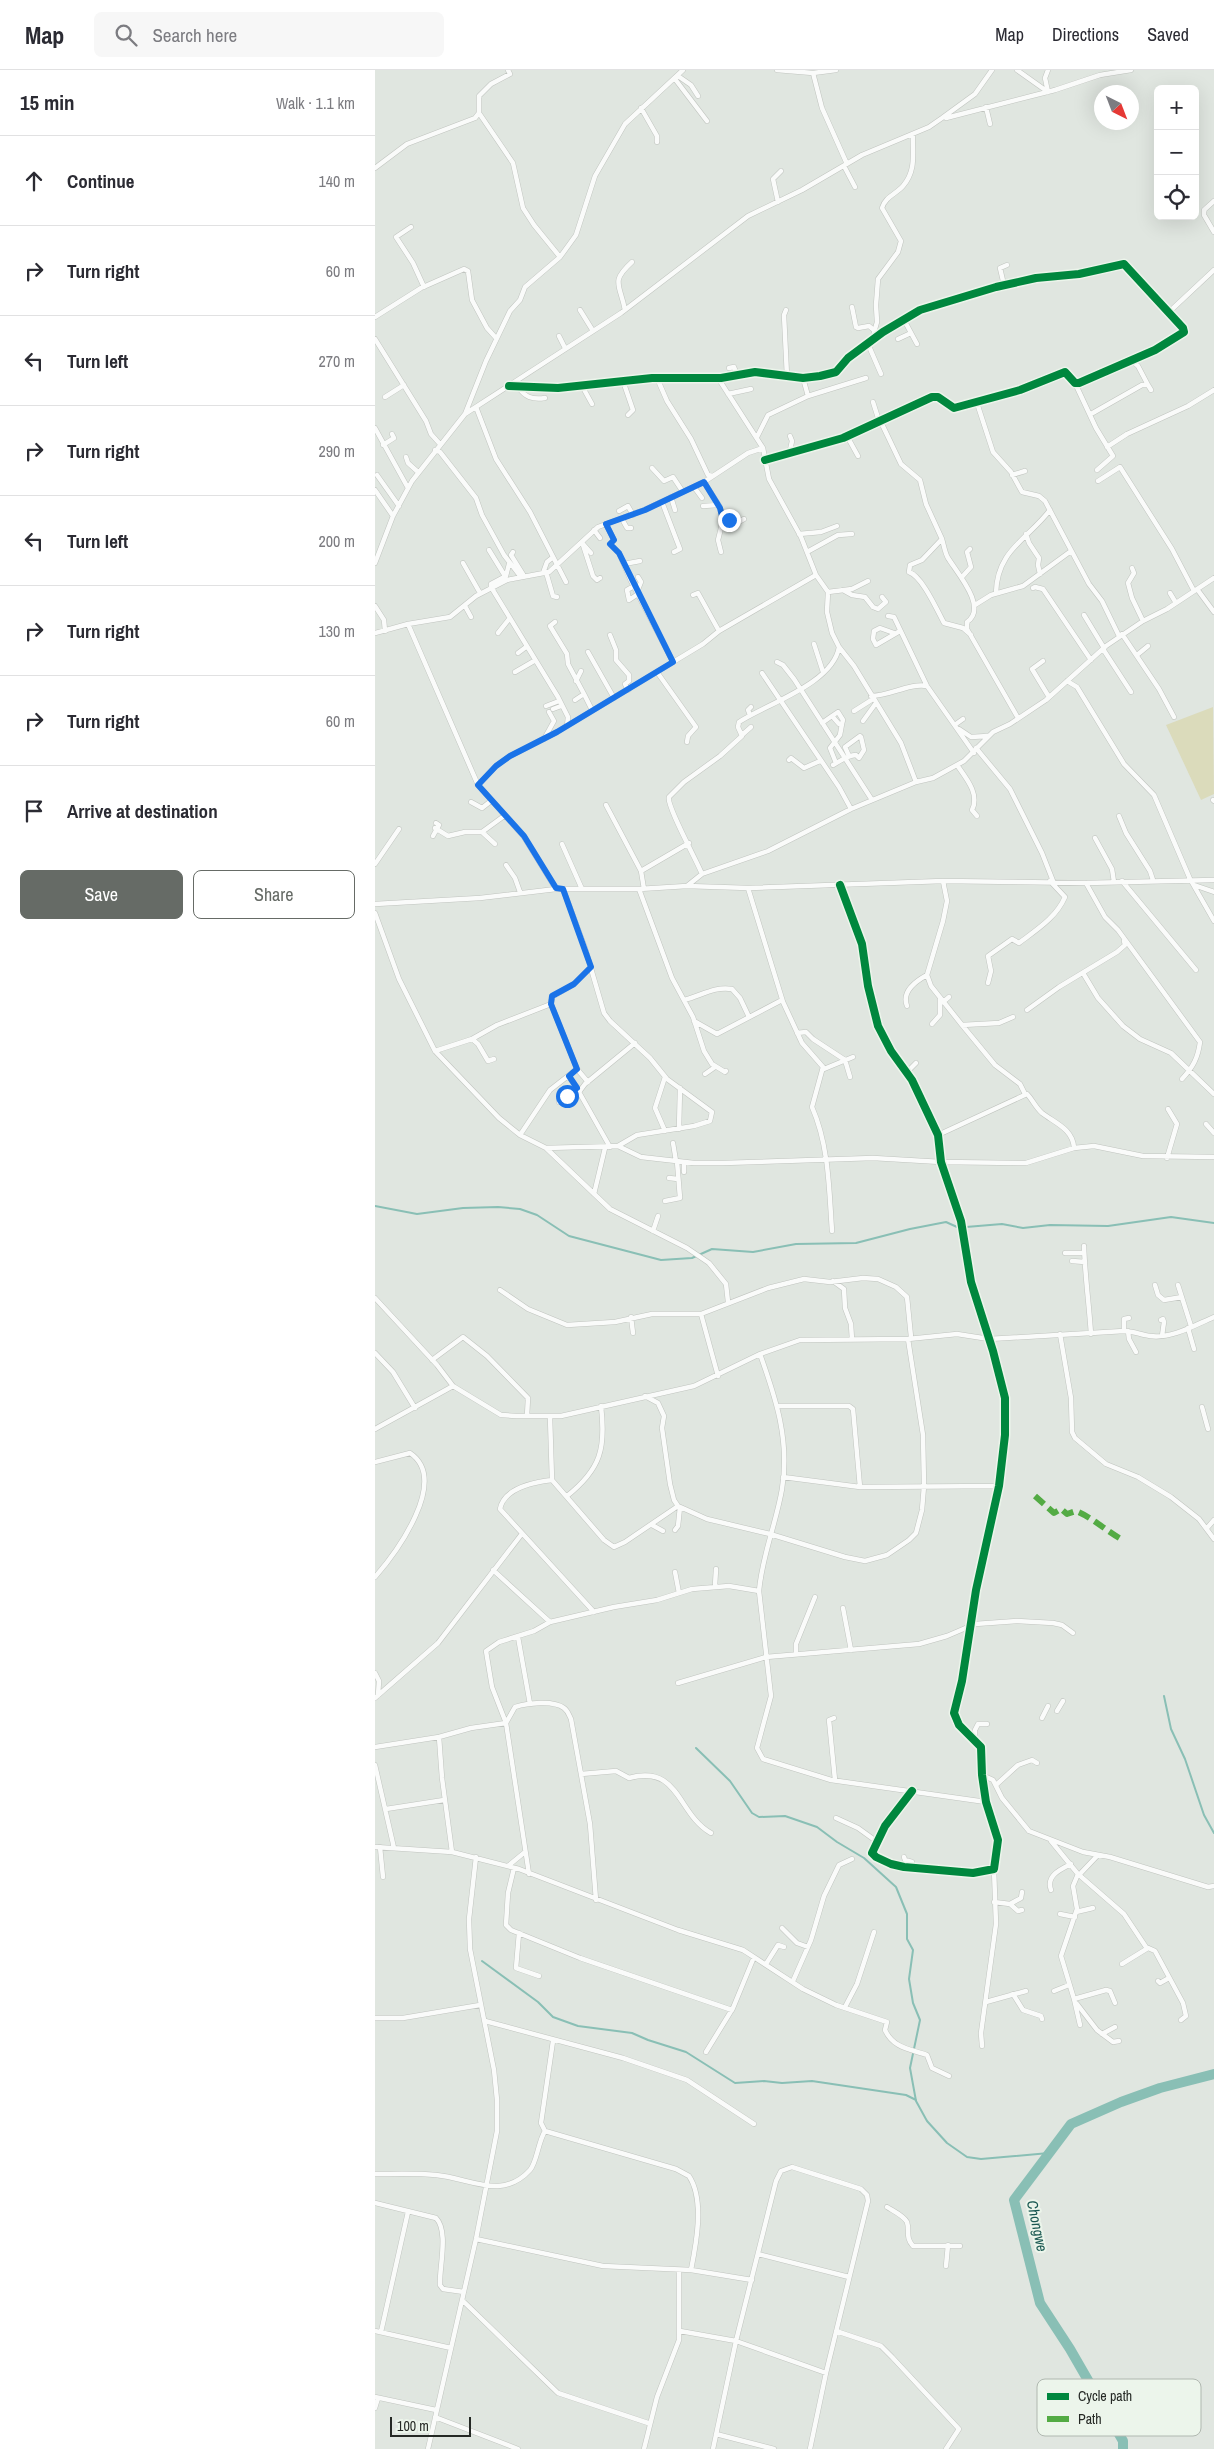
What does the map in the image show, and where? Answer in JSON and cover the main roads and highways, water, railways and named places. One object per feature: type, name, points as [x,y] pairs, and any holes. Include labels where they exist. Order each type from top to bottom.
[{"type":"waterway","points":[[375,1206],[417,1214],[463,1208],[498,1207],[520,1209],[537,1215],[569,1236],[661,1260],[692,1258],[712,1249],[753,1252],[796,1244],[856,1243],[946,1222],[957,1227]]},
{"type":"waterway","points":[[966,1227],[1002,1224],[1023,1228],[1050,1225],[1108,1226],[1171,1217],[1214,1223]]},
{"type":"waterway","points":[[1164,1696],[1171,1729],[1185,1759],[1204,1815],[1214,1833]]},
{"type":"waterway","points":[[696,1748],[730,1781],[752,1813],[759,1817],[785,1816],[817,1827],[837,1842],[864,1858],[896,1887],[907,1914],[907,1939],[913,1950],[909,1979],[913,2003],[920,2020],[910,2068],[916,2101],[927,2121],[947,2143],[967,2157],[981,2159],[1049,2153]]},
{"type":"waterway","points":[[482,1961],[538,2002],[553,2017],[578,2026],[632,2033],[686,2052],[735,2083],[812,2081],[906,2095],[916,2100]]},
{"type":"waterway","name":"Chongwe","points":[[1087,2379],[1040,2303],[1014,2200],[1071,2124],[1121,2102],[1160,2088],[1214,2074]]},
{"type":"waterway","name":"Chongwe","points":[[1120,2436],[1123,2441],[1123,2449]]}]
